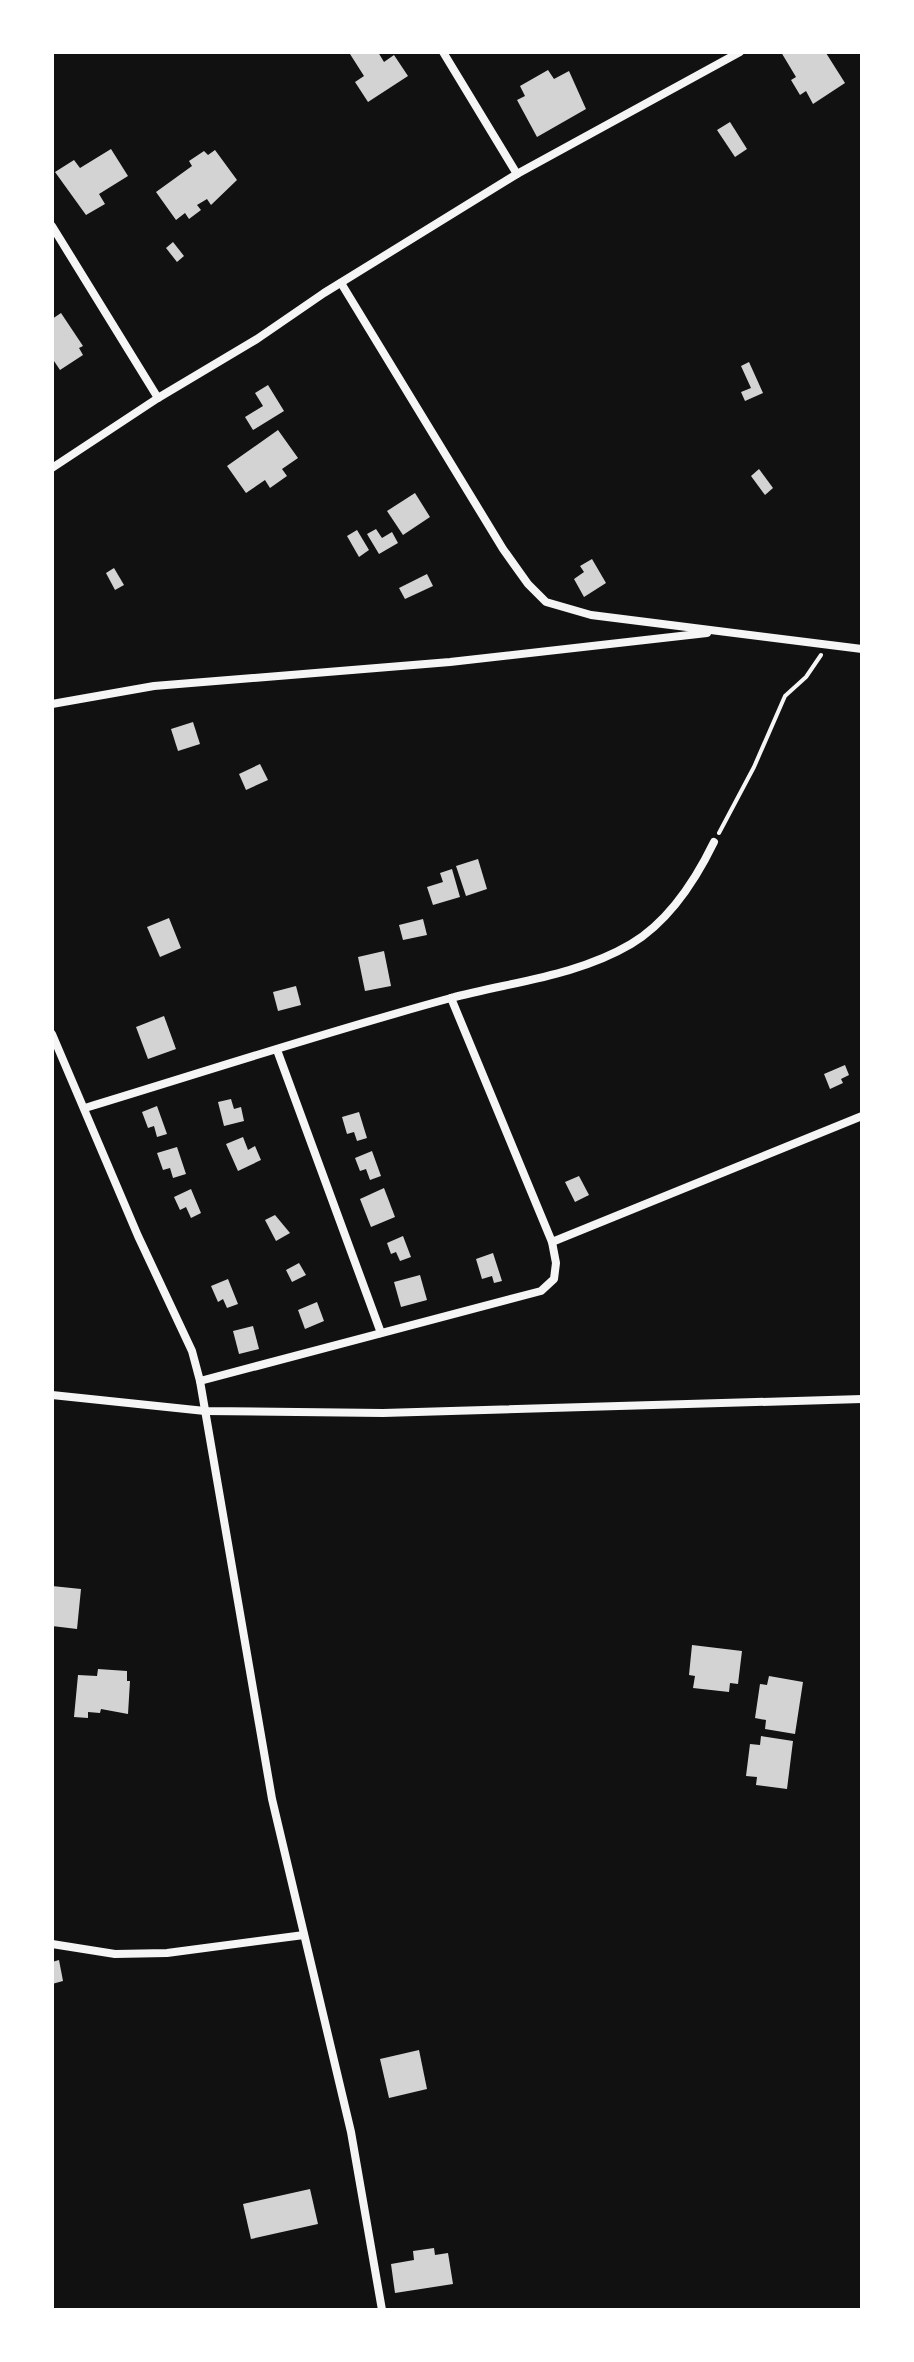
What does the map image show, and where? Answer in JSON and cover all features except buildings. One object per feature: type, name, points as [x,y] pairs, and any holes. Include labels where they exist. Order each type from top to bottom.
[{"type":"street","points":[[443,52],[517,174]]},
{"type":"street","points":[[52,468],[158,398],[517,174],[740,52]]},
{"type":"street","points":[[52,226],[158,398]]},
{"type":"street","points":[[341,283],[503,549],[528,584],[546,602],[591,615],[862,649]]},
{"type":"street","points":[[52,704],[154,686],[450,662],[720,632]]},
{"type":"street","points":[[85,1108],[451,998],[566,970],[634,943],[659,920],[698,875],[714,842]]},
{"type":"street","points":[[200,1381],[541,1291],[554,1279],[556,1263],[552,1242],[451,998]]},
{"type":"street","points":[[52,1034],[138,1236],[192,1351],[200,1381],[272,1799],[351,2132],[382,2310]]},
{"type":"street","points":[[277,1050],[381,1333]]},
{"type":"street","points":[[552,1242],[862,1116]]},
{"type":"street","points":[[52,1395],[205,1411],[383,1413],[862,1399]]},
{"type":"street","points":[[52,1944],[115,1954],[167,1953],[304,1935]]},
{"type":"path","points":[[714,842],[754,767],[785,696],[806,677],[827,644]]}]
